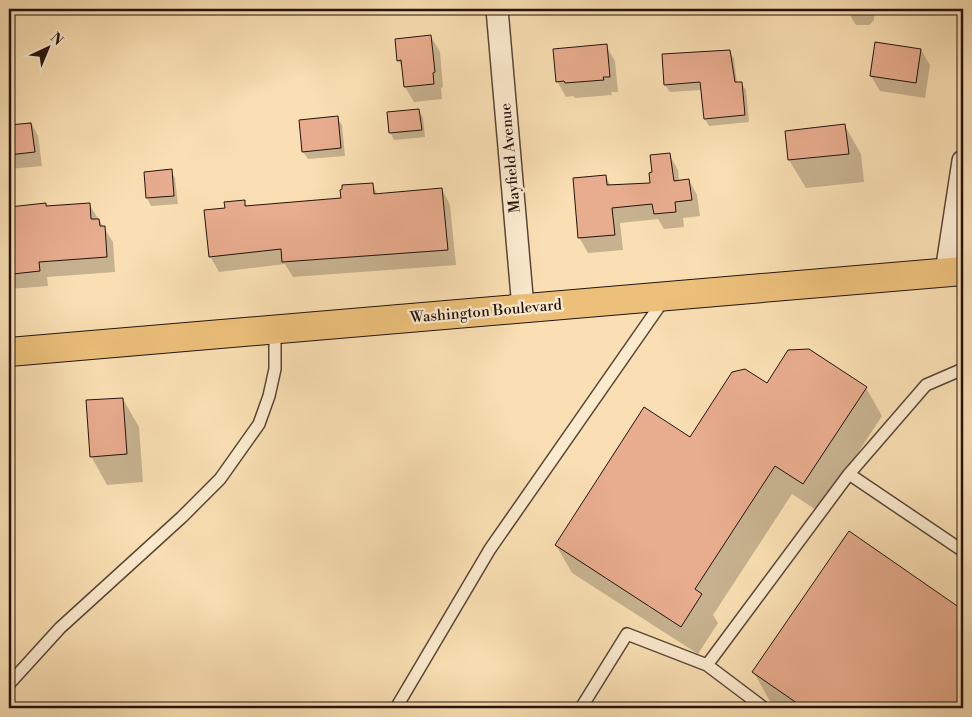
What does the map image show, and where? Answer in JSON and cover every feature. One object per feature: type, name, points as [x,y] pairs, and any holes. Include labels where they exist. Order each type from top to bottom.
[{"type":"main road","name":"Washington Boulevard","points":[[9,352],[955,271]]},
{"type":"street","name":"Mayfield Avenue","points":[[497,9],[523,308]]},
{"type":"street","points":[[955,271],[963,161]]},
{"type":"lane","points":[[396,708],[490,549],[667,295]]},
{"type":"lane","points":[[9,684],[60,628],[220,479],[258,424],[269,396],[275,369],[275,329]]},
{"type":"lane","points":[[707,665],[849,474],[926,385],[963,369]]},
{"type":"lane","points":[[849,474],[963,551]]},
{"type":"lane","points":[[581,708],[627,634],[707,665],[764,708]]},
{"type":"building","points":[[431,35],[435,72],[433,73],[434,84],[404,87],[401,60],[397,61],[395,39]]},
{"type":"building","points":[[875,42],[921,49],[916,83],[870,76]]},
{"type":"building","points":[[607,44],[610,77],[603,77],[604,80],[556,82],[553,49]]},
{"type":"building","points":[[730,50],[735,82],[742,82],[745,115],[704,119],[700,82],[664,85],[662,54]]},
{"type":"building","points":[[419,109],[422,130],[389,133],[387,112]]},
{"type":"building","points":[[338,116],[341,148],[302,152],[299,120]]},
{"type":"building","points":[[31,123],[35,152],[9,155],[9,125]]},
{"type":"building","points":[[845,124],[849,154],[788,160],[785,131]]},
{"type":"building","points":[[670,153],[674,181],[689,179],[692,200],[675,202],[676,212],[654,214],[652,204],[612,208],[615,235],[578,238],[573,178],[606,175],[607,185],[650,183],[649,173],[652,172],[650,155]]},
{"type":"building","points":[[172,169],[174,196],[146,198],[144,172]]},
{"type":"building","points":[[373,183],[374,194],[442,188],[448,250],[282,262],[281,249],[209,257],[204,210],[225,208],[224,202],[245,200],[245,206],[341,198],[340,190],[342,185]]},
{"type":"building","points":[[46,203],[46,206],[90,203],[91,219],[99,219],[100,226],[105,226],[107,257],[39,262],[40,271],[13,274],[9,240],[9,207]]},
{"type":"building","points":[[809,349],[867,387],[803,484],[775,466],[695,589],[702,594],[681,627],[555,545],[644,407],[690,437],[732,372],[745,369],[767,383],[788,350]]},
{"type":"building","points":[[123,398],[127,454],[90,457],[86,400]]},
{"type":"building","points":[[849,531],[963,610],[963,708],[804,708],[752,672]]}]
